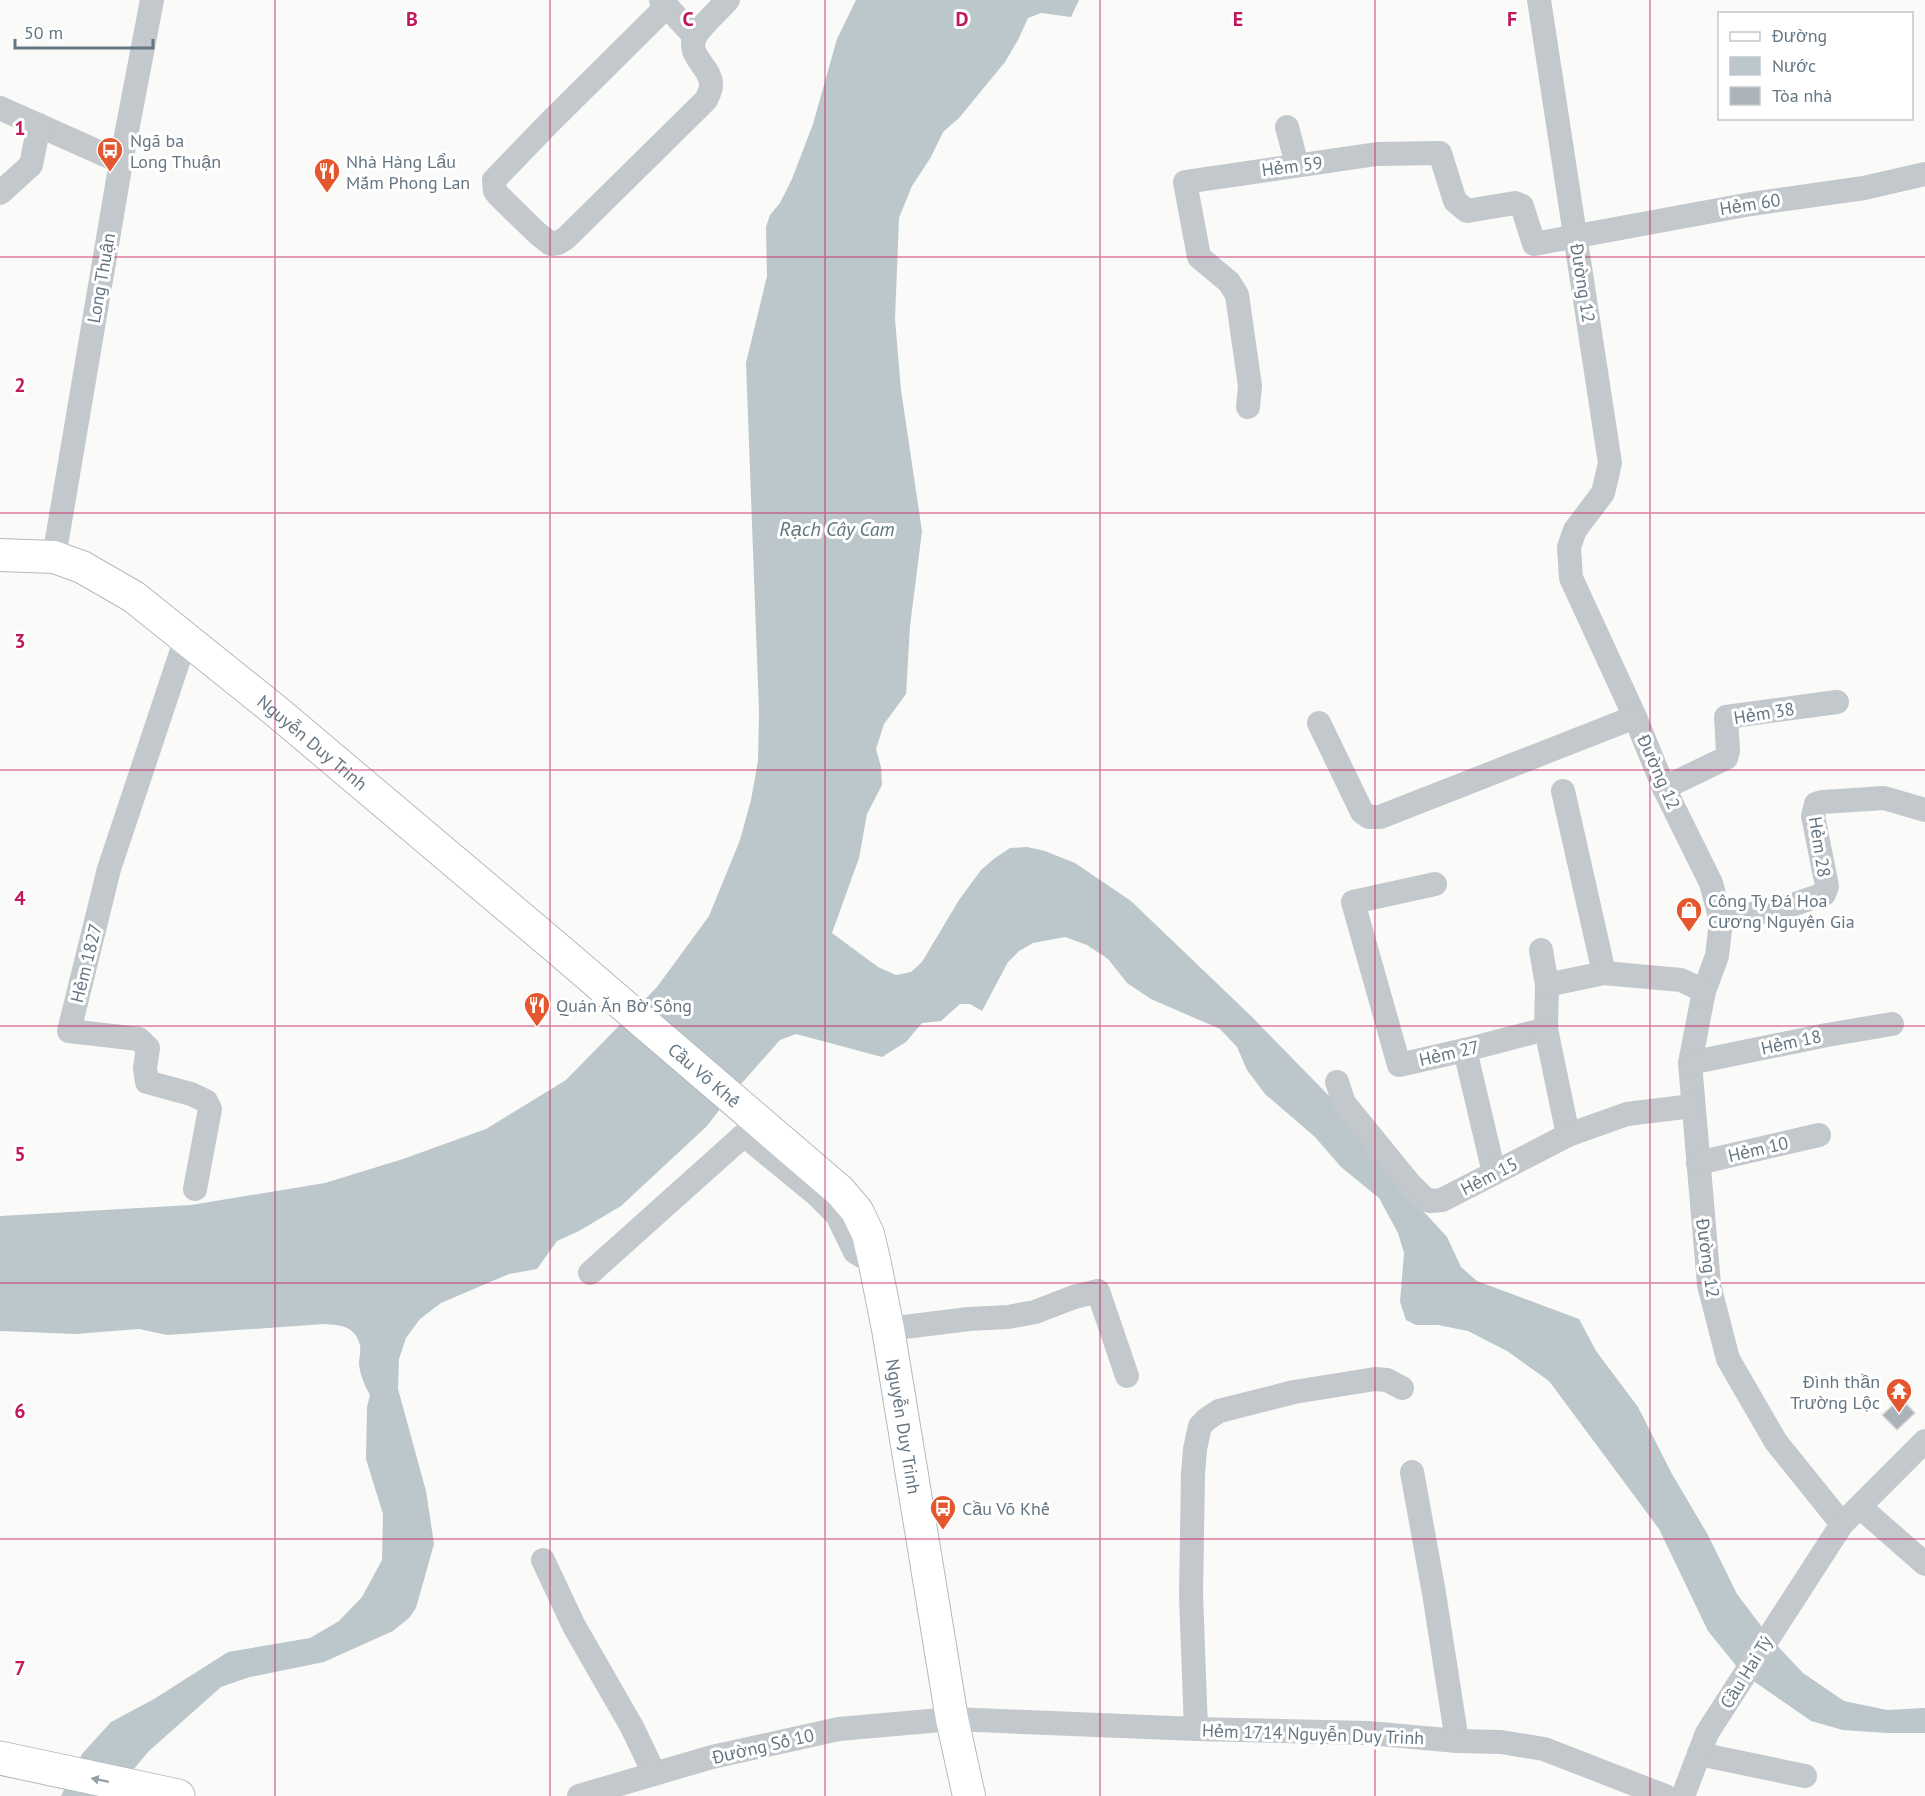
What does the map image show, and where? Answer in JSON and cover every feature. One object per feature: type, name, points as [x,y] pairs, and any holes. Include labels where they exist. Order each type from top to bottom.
[{"type":"highway","points":[[0,1758],[178,1796]]},
{"type":"main road","name":"Nguyễn Duy Trinh","points":[[0,555],[54,557],[82,567],[134,597],[558,949]]},
{"type":"main road","name":"Cầu Võ Khế","points":[[558,949],[840,1191],[856,1211],[868,1234]]},
{"type":"main road","name":"Nguyễn Duy Trinh","points":[[868,1234],[888,1329],[952,1719],[969,1796]]},
{"type":"street","name":"Long Thuận","points":[[54,557],[121,162],[152,0]]},
{"type":"street","points":[[695,37],[664,3],[494,180],[495,191],[550,243],[558,243],[566,238],[706,100],[712,85],[693,47],[695,37],[728,0]]},
{"type":"street","name":"Đường 12","points":[[1539,0],[1610,463],[1603,493],[1575,530],[1569,547],[1571,578],[1635,717],[1664,788],[1711,883],[1721,921],[1718,956],[1704,992],[1690,1063],[1709,1285],[1728,1359],[1776,1442],[1842,1524]]},
{"type":"street","points":[[0,108],[121,162]]},
{"type":"street","points":[[0,193],[31,165],[39,125]]},
{"type":"street","points":[[1287,127],[1297,165]]},
{"type":"street","name":"Hẻm 59","points":[[1248,407],[1250,386],[1237,295],[1229,282],[1199,257],[1185,182],[1377,154],[1440,153],[1455,201],[1467,211],[1515,203],[1522,206],[1534,244],[1576,236]]},
{"type":"street","name":"Hẻm 60","points":[[1576,236],[1750,204],[1864,188],[1925,174]]},
{"type":"street","name":"Hẻm 1827","points":[[186,638],[110,869],[69,1030],[139,1039],[148,1048],[145,1068],[147,1082],[191,1094],[206,1101],[210,1109],[195,1190]]},
{"type":"street","name":"Hẻm 38","points":[[1664,788],[1726,758],[1728,751],[1726,717],[1837,702]]},
{"type":"street","points":[[1319,723],[1362,812],[1369,817],[1380,817],[1635,717]]},
{"type":"street","points":[[1563,791],[1604,973]]},
{"type":"street","name":"Hẻm 28","points":[[1721,921],[1792,905],[1824,894],[1827,886],[1813,816],[1816,804],[1884,798],[1923,805]]},
{"type":"street","name":"Hẻm 27","points":[[1435,884],[1353,902],[1399,1065],[1546,1029]]},
{"type":"street","points":[[1541,950],[1547,985],[1546,1029],[1568,1135]]},
{"type":"street","points":[[1547,985],[1604,973],[1681,980],[1704,992]]},
{"type":"street","name":"Hẻm 18","points":[[1690,1063],[1892,1024]]},
{"type":"street","points":[[1465,1050],[1494,1173]]},
{"type":"street","name":"Hẻm 15","points":[[1337,1082],[1344,1103],[1410,1184],[1431,1202],[1442,1200],[1568,1135],[1627,1114],[1692,1106]]},
{"type":"street","points":[[590,1273],[744,1135],[824,1202],[837,1215],[855,1252],[875,1264]]},
{"type":"street","name":"Hẻm 10","points":[[1698,1163],[1819,1135]]},
{"type":"street","points":[[888,1329],[1035,1312],[1074,1297],[1098,1291],[1127,1377]]},
{"type":"street","points":[[1196,1729],[1191,1595],[1193,1474],[1200,1426],[1219,1412],[1304,1390],[1375,1379],[1387,1380],[1402,1389]]},
{"type":"street","name":"Cầu Hai Tý","points":[[1683,1796],[1703,1744],[1842,1524],[1925,1441]]},
{"type":"street","points":[[1412,1472],[1434,1593],[1456,1741]]},
{"type":"street","points":[[1860,1507],[1925,1564]]},
{"type":"street","points":[[543,1560],[574,1626],[632,1727],[654,1773]]},
{"type":"street","name":"Hẻm 1714 Nguyễn Duy Trinh","points":[[952,1719],[1196,1729],[1369,1733],[1456,1741],[1501,1742],[1544,1749],[1665,1796]]},
{"type":"street","name":"Đường Số 10","points":[[579,1796],[712,1757],[839,1729],[952,1719]]},
{"type":"street","points":[[1703,1744],[1805,1776]]},
{"type":"water","name":"Rạch Cây Cam","points":[[856,0],[1079,0],[1071,17],[1041,13],[1028,18],[1005,62],[959,118],[943,132],[931,157],[912,186],[899,218],[895,319],[901,390],[922,531],[910,626],[906,694],[884,724],[876,749],[881,767],[882,785],[867,814],[859,858],[832,933],[878,967],[896,975],[911,972],[922,962],[959,900],[981,870],[1010,848],[1027,847],[1045,851],[1075,863],[1131,901],[1251,1016],[1337,1104],[1415,1202],[1447,1237],[1461,1267],[1477,1281],[1579,1319],[1596,1351],[1638,1407],[1672,1474],[1708,1535],[1737,1594],[1771,1639],[1803,1673],[1844,1701],[1887,1710],[1925,1708],[1925,1733],[1843,1730],[1811,1721],[1742,1673],[1708,1631],[1659,1529],[1549,1381],[1507,1351],[1468,1331],[1438,1325],[1416,1325],[1406,1320],[1400,1302],[1404,1253],[1398,1233],[1379,1198],[1341,1167],[1315,1137],[1265,1094],[1247,1070],[1237,1047],[1220,1029],[1151,999],[1127,983],[1108,959],[1087,945],[1065,937],[1033,943],[1019,951],[1008,962],[982,1011],[970,1004],[960,1004],[941,1021],[922,1023],[906,1042],[882,1057],[796,1034],[780,1040],[707,1126],[621,1206],[557,1241],[537,1269],[509,1274],[441,1303],[420,1319],[406,1338],[399,1359],[398,1389],[426,1491],[434,1544],[416,1608],[409,1618],[393,1631],[324,1662],[250,1677],[221,1687],[149,1751],[128,1776],[118,1796],[61,1796],[82,1754],[111,1722],[154,1699],[228,1652],[310,1638],[339,1621],[362,1597],[382,1560],[383,1514],[366,1459],[367,1407],[370,1395],[359,1364],[360,1345],[351,1330],[342,1326],[324,1324],[167,1335],[139,1329],[75,1334],[0,1331],[0,1216],[191,1205],[325,1183],[403,1159],[486,1129],[566,1080],[657,987],[709,916],[740,840],[751,800],[758,761],[759,711],[746,363],[767,276],[766,227],[770,215],[780,203],[792,179],[813,124],[837,39]]},
{"type":"building","name":"Đình thần Trường Lộc","points":[[1901,1398],[1915,1413],[1897,1430],[1882,1415]]},
{"type":"place","name":"Ngã ba Long Thuận","points":[[110,173]]},
{"type":"place","name":"Nhà Hàng Lẩu Mắm Phong Lan","points":[[327,194]]},
{"type":"place","name":"Công Ty Đá Hoa Cương Nguyên Gia","points":[[1689,933]]},
{"type":"place","name":"Quán Ăn Bờ Sông","points":[[537,1028]]},
{"type":"place","name":"Đình thần Trường Lộc","points":[[1899,1414]]},
{"type":"place","name":"Cầu Võ Khế","points":[[943,1531]]}]
